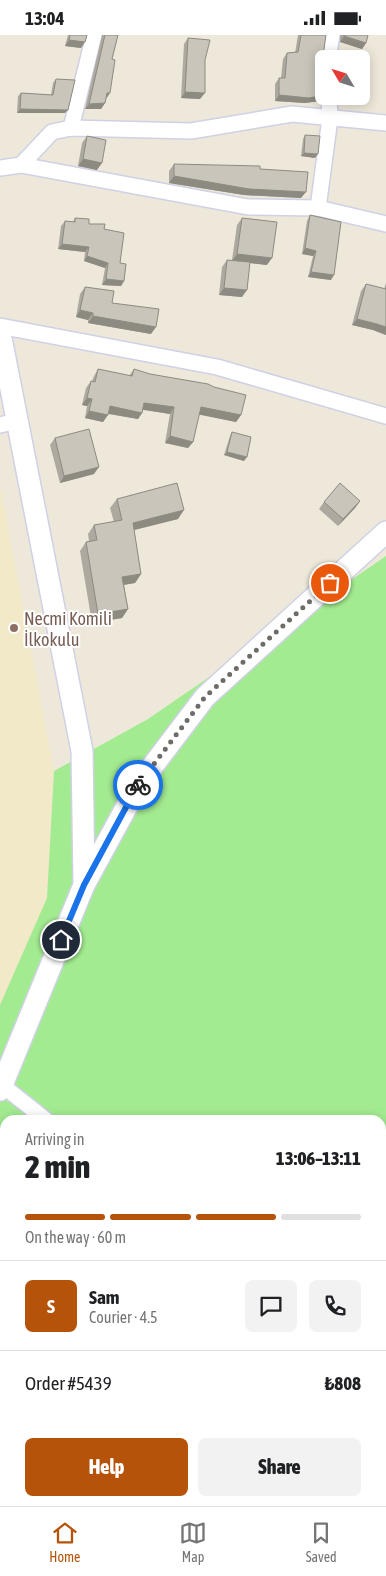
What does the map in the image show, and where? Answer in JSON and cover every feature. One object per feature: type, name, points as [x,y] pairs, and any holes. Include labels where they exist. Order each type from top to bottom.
[{"type":"main road","points":[[0,333],[9,423],[82,751],[84,885]]},
{"type":"main road","points":[[1,1087],[84,885],[139,784],[205,697],[386,532]]},
{"type":"street","points":[[71,128],[94,35]]},
{"type":"street","points":[[330,50],[332,35]]},
{"type":"street","points":[[318,208],[330,118],[329,105]]},
{"type":"street","points":[[21,165],[52,133],[71,128],[192,131],[292,114],[386,123]]},
{"type":"street","points":[[0,168],[21,165],[248,207],[318,208],[386,224]]},
{"type":"street","points":[[0,326],[217,367],[386,416]]},
{"type":"street","points":[[1,1087],[39,1115]]},
{"type":"shaded area","name":"Necmi Komili İlkokulu","points":[[0,485],[54,771],[47,898],[0,1005]]},
{"type":"green space","points":[[386,556],[386,1115],[51,1115],[36,1101],[28,1115],[0,1115],[0,1005],[47,898],[54,771],[148,719]]},
{"type":"building","points":[[70,35],[87,35],[85,42],[69,40]]},
{"type":"building","points":[[105,35],[118,35],[112,59],[115,60],[110,93],[107,93],[105,103],[89,104]]},
{"type":"building","points":[[301,35],[326,35],[324,50],[315,50],[315,97],[279,95],[279,78],[285,78],[287,53],[298,52]]},
{"type":"building","points":[[344,35],[368,35],[366,43]]},
{"type":"building","points":[[188,38],[210,40],[205,60],[205,93],[185,92]]},
{"type":"building","points":[[56,79],[75,80],[68,110],[20,109],[21,93],[53,95]]},
{"type":"building","points":[[305,135],[320,136],[318,154],[304,153]]},
{"type":"building","points":[[87,136],[106,140],[102,163],[83,159]]},
{"type":"building","points":[[174,164],[260,166],[260,169],[308,172],[306,192],[249,189],[174,176]]},
{"type":"building","points":[[310,215],[341,222],[334,275],[311,272],[316,251],[305,248]]},
{"type":"building","points":[[75,218],[89,219],[89,224],[105,224],[104,229],[124,233],[120,263],[126,264],[124,281],[106,279],[108,263],[87,256],[89,247],[62,244],[65,221],[75,222]]},
{"type":"building","points":[[242,218],[277,222],[272,258],[237,254]]},
{"type":"building","points":[[227,260],[250,262],[247,290],[224,288]]},
{"type":"building","points":[[366,284],[386,289],[386,327],[357,319]]},
{"type":"building","points":[[85,287],[114,291],[112,303],[159,309],[156,327],[93,316],[93,313],[80,310]]},
{"type":"building","points":[[98,369],[132,376],[134,369],[150,374],[208,384],[246,395],[241,415],[201,407],[193,442],[170,436],[174,407],[144,403],[142,413],[110,406],[108,415],[89,411],[92,399],[87,398],[91,381],[95,382]]},
{"type":"building","points":[[89,429],[99,467],[64,476],[55,438]]},
{"type":"building","points":[[232,432],[251,437],[247,457],[227,452]]},
{"type":"building","points":[[177,483],[184,510],[133,523],[141,574],[122,577],[128,609],[98,614],[86,542],[97,540],[94,525],[122,520],[117,499]]},
{"type":"building","points":[[340,483],[360,501],[343,519],[324,502]]},
{"type":"way so far","points":[[138,785],[205,697],[330,583]]},
{"type":"place","name":"Necmi Komili İlkokulu","points":[[14,628]]},
{"type":"route","points":[[61,940],[84,885],[138,785]]}]
